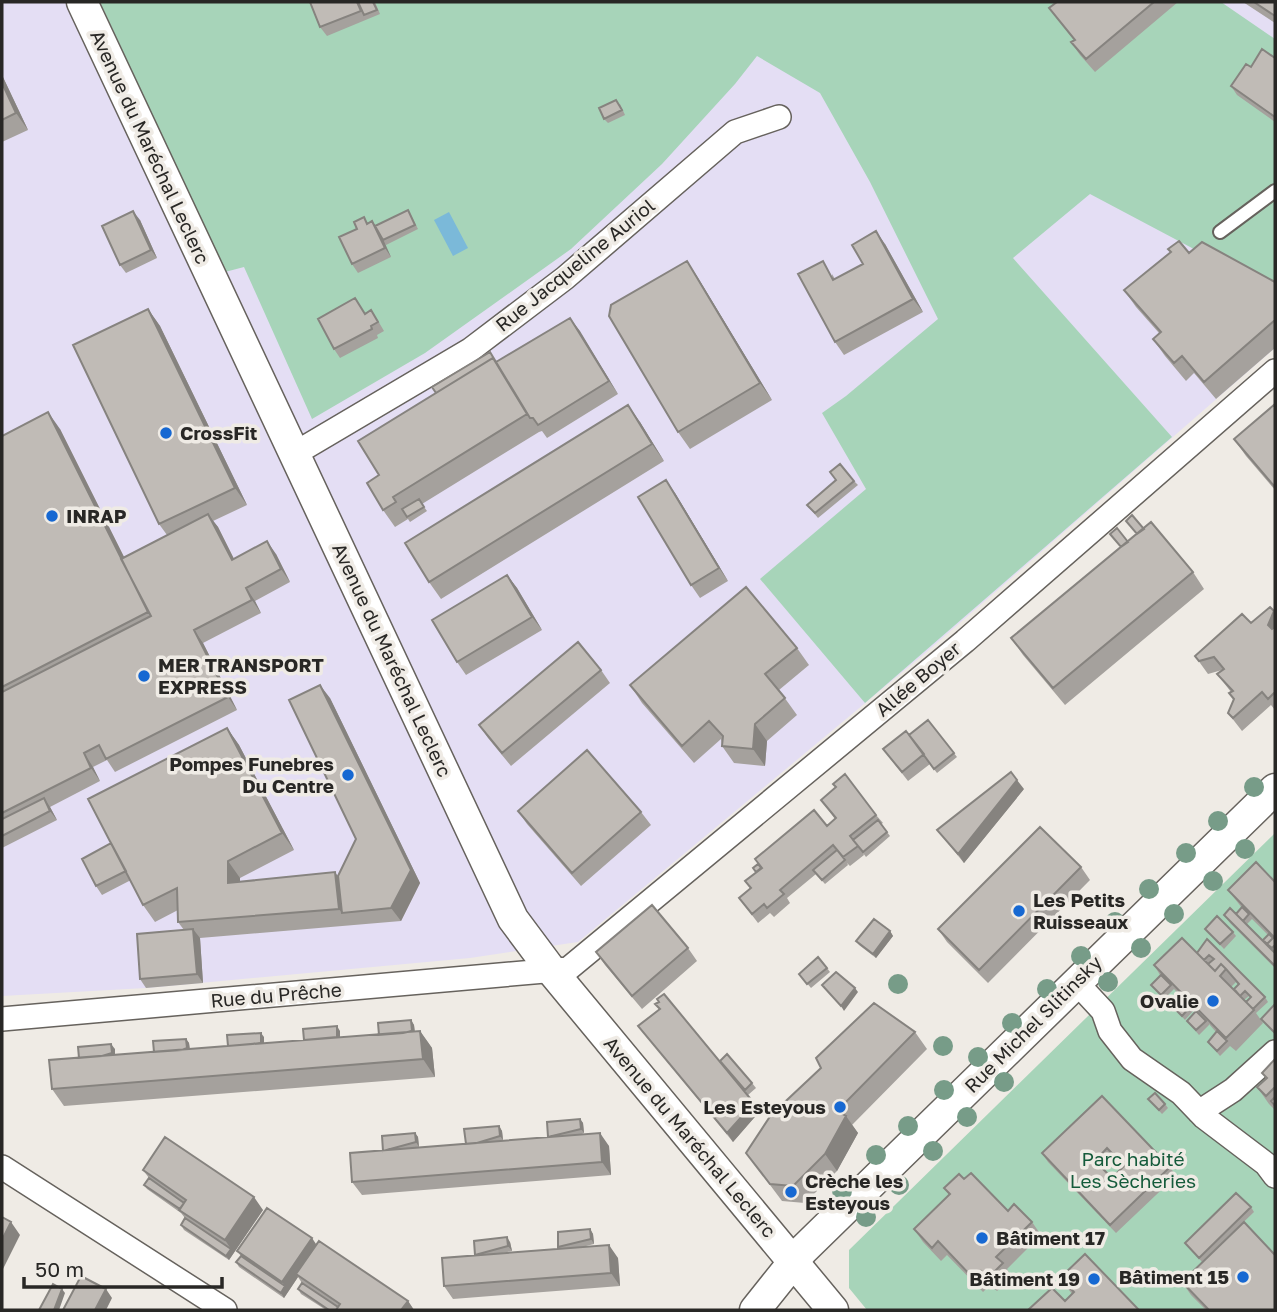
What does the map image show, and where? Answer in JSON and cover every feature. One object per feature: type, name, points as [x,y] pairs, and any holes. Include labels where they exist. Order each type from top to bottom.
[{"type":"street","name":"Avenue du Maréchal Leclerc","points":[[82,2],[513,919],[551,970],[833,1310]]},
{"type":"street","name":"Rue Jacqueline Auriol","points":[[294,454],[470,350],[565,278],[735,132],[779,117]]},
{"type":"street","name":"Allée Boyer","points":[[551,970],[568,969],[576,963],[965,641],[1275,371]]},
{"type":"street","name":"Rue Michel Slitinsky","points":[[755,1310],[793,1261],[1275,789]]},
{"type":"street","name":"Rue du Prêche","points":[[2,1019],[551,970]]},
{"type":"street","points":[[1076,982],[1102,1011],[1110,1031],[1132,1059],[1181,1093],[1199,1112],[1266,1164],[1275,1176]]},
{"type":"street","points":[[1199,1112],[1233,1090],[1275,1052]]},
{"type":"street","points":[[2,1167],[225,1310]]},
{"type":"lane","points":[[1220,232],[1275,191]]},
{"type":"shaded area","points":[[2,2],[1275,2],[1275,348],[923,655],[578,942],[470,958],[146,988],[2,996]]},
{"type":"green space","points":[[100,2],[1221,2],[1275,39],[1275,292],[1090,194],[1013,258],[1172,437],[865,703],[760,579],[866,489],[822,413],[938,319],[870,182],[820,93],[757,56],[662,164],[571,249],[425,353],[312,419],[244,267],[225,272]]},
{"type":"green space","name":"Parc habité Les Sècheries","points":[[1275,833],[1275,1310],[867,1310],[849,1288],[849,1250]]},
{"type":"water","points":[[449,212],[468,248],[453,256],[434,220]]},
{"type":"building","points":[[310,2],[357,2],[361,11],[320,27]]},
{"type":"building","points":[[358,2],[373,2],[377,10],[364,15]]},
{"type":"building","points":[[1057,2],[1154,2],[1086,59],[1071,42],[1075,40],[1049,8]]},
{"type":"building","points":[[1254,2],[1275,2],[1275,16]]},
{"type":"building","points":[[1262,49],[1275,58],[1275,117],[1231,86],[1246,64],[1251,67]]},
{"type":"building","points":[[2,83],[16,113],[2,120]]},
{"type":"building","points":[[616,100],[622,110],[604,119],[599,108]]},
{"type":"building","points":[[408,210],[415,225],[383,240],[375,226]]},
{"type":"building","points":[[133,211],[151,250],[120,265],[102,226]]},
{"type":"building","points":[[364,217],[367,224],[372,221],[385,248],[352,264],[339,237],[357,229],[354,222]]},
{"type":"building","points":[[876,231],[913,299],[835,342],[798,274],[823,261],[833,280],[863,264],[852,245]]},
{"type":"building","points":[[1179,241],[1189,253],[1202,242],[1275,282],[1275,320],[1204,382],[1182,356],[1174,363],[1153,339],[1161,332],[1124,290],[1171,252],[1168,249]]},
{"type":"building","points":[[687,261],[760,383],[678,432],[609,316],[611,305]]},
{"type":"building","points":[[355,298],[365,314],[371,310],[378,322],[371,326],[372,329],[334,349],[318,319]]},
{"type":"building","name":"CrossFit","points":[[148,309],[235,488],[159,524],[73,345]]},
{"type":"building","points":[[570,318],[609,381],[538,425],[530,418],[496,362]]},
{"type":"building","points":[[490,352],[496,362],[493,358],[436,393],[432,387]]},
{"type":"building","points":[[493,358],[527,414],[393,497],[396,502],[383,510],[367,483],[379,475],[358,441]]},
{"type":"building","points":[[1275,404],[1275,484],[1274,486],[1234,439]]},
{"type":"building","points":[[628,405],[652,444],[429,582],[405,543]]},
{"type":"building","name":"INRAP","points":[[48,412],[148,612],[2,687],[2,436]]},
{"type":"building","points":[[840,464],[854,481],[815,513],[807,505],[836,480],[830,472]]},
{"type":"building","points":[[666,480],[719,568],[691,585],[638,497]]},
{"type":"building","points":[[419,499],[424,507],[407,517],[402,509]]},
{"type":"building","name":"MER TRANSPORT EXPRESS","points":[[208,514],[232,560],[267,541],[281,569],[246,588],[252,600],[194,630],[228,697],[106,759],[99,745],[84,753],[91,768],[2,813],[2,692],[151,616],[121,559]]},
{"type":"building","points":[[1132,515],[1144,529],[1137,534],[1126,521]]},
{"type":"building","points":[[1151,522],[1193,572],[1053,688],[1011,638]]},
{"type":"building","points":[[1117,528],[1128,542],[1121,547],[1110,534]]},
{"type":"building","points":[[507,575],[532,617],[457,662],[432,620]]},
{"type":"building","points":[[746,587],[797,648],[765,674],[785,698],[755,724],[753,749],[722,746],[723,736],[709,721],[682,746],[630,685]]},
{"type":"building","points":[[1270,607],[1274,611],[1268,625],[1272,629],[1275,627],[1275,692],[1268,699],[1262,692],[1233,718],[1228,713],[1234,699],[1229,693],[1233,691],[1217,674],[1224,669],[1214,657],[1199,661],[1195,656],[1242,614],[1251,623]]},
{"type":"building","points":[[578,642],[601,670],[502,753],[479,725]]},
{"type":"building","points":[[320,685],[411,870],[391,908],[342,913],[338,876],[356,839],[289,700]]},
{"type":"building","points":[[928,720],[954,753],[934,769],[909,735]]},
{"type":"building","points":[[227,728],[282,833],[228,861],[228,883],[335,872],[339,909],[178,922],[177,888],[143,905],[88,799]]},
{"type":"building","points":[[906,731],[924,754],[902,772],[883,749]]},
{"type":"building","points":[[587,750],[641,812],[572,873],[518,811]]},
{"type":"building","points":[[1011,772],[1017,780],[958,854],[937,830]]},
{"type":"building","points":[[845,774],[876,815],[850,836],[858,846],[843,857],[833,845],[780,890],[784,894],[767,908],[764,904],[752,914],[739,898],[751,888],[745,881],[762,868],[755,859],[814,810],[827,826],[836,818],[821,800],[836,787],[833,784]]},
{"type":"building","points":[[44,798],[50,811],[2,836],[2,819]]},
{"type":"building","points":[[878,820],[887,832],[863,852],[853,840]]},
{"type":"building","name":"Les Petits Ruisseaux","points":[[1040,827],[1081,867],[979,970],[938,929]]},
{"type":"building","points":[[111,843],[126,871],[96,886],[82,859]]},
{"type":"building","points":[[837,850],[845,860],[822,880],[813,870]]},
{"type":"building","points":[[1256,862],[1275,882],[1275,945],[1272,948],[1267,944],[1274,937],[1228,890]]},
{"type":"building","points":[[758,864],[761,868],[756,872],[753,868]]},
{"type":"building","points":[[652,905],[688,948],[632,996],[596,952]]},
{"type":"building","points":[[1242,907],[1249,914],[1243,921],[1236,914]]},
{"type":"building","points":[[1230,908],[1275,953],[1275,966],[1224,915]]},
{"type":"building","points":[[1217,916],[1233,932],[1220,944],[1205,929]]},
{"type":"building","points":[[874,919],[890,931],[873,954],[856,941]]},
{"type":"building","points":[[193,929],[197,974],[140,979],[137,934]]},
{"type":"building","points":[[1269,934],[1273,938],[1267,944],[1263,940]]},
{"type":"building","name":"Ovalie","points":[[1182,938],[1215,971],[1221,964],[1226,969],[1220,976],[1254,1010],[1226,1038],[1154,965]]},
{"type":"building","points":[[1207,939],[1265,997],[1253,1009],[1246,1002],[1251,997],[1245,991],[1240,996],[1234,989],[1239,984],[1221,964],[1215,971],[1208,964],[1214,959],[1209,955],[1204,960],[1197,953]]},
{"type":"building","points":[[818,957],[827,968],[807,984],[799,974]]},
{"type":"building","points":[[836,972],[855,988],[841,1006],[822,985]]},
{"type":"building","points":[[1161,975],[1171,985],[1161,995],[1151,985]]},
{"type":"building","points":[[664,994],[754,1103],[727,1133],[638,1026],[660,1009],[655,1004]]},
{"type":"building","points":[[1181,996],[1191,1006],[1182,1016],[1172,1006]]},
{"type":"building","name":"Les Esteyous","points":[[874,1003],[915,1032],[837,1111],[846,1116],[825,1154],[793,1186],[770,1184],[746,1153],[771,1115],[821,1068],[816,1058]]},
{"type":"building","points":[[1275,1004],[1275,1033],[1261,1019]]},
{"type":"building","points":[[1196,1011],[1206,1021],[1196,1030],[1187,1021]]},
{"type":"building","points":[[411,1020],[412,1031],[379,1035],[378,1023]]},
{"type":"building","points":[[337,1026],[337,1037],[304,1040],[303,1029]]},
{"type":"building","points":[[420,1031],[423,1059],[52,1089],[49,1060]]},
{"type":"building","points":[[1217,1031],[1227,1041],[1217,1051],[1208,1042]]},
{"type":"building","points":[[261,1033],[261,1043],[228,1046],[227,1035]]},
{"type":"building","points":[[186,1039],[187,1048],[154,1052],[153,1041]]},
{"type":"building","points":[[111,1044],[112,1053],[79,1058],[78,1047]]},
{"type":"building","points":[[727,1054],[752,1083],[745,1090],[720,1061]]},
{"type":"building","points":[[1275,1059],[1275,1087],[1266,1096],[1257,1087],[1267,1078],[1262,1073]]},
{"type":"building","points":[[1155,1093],[1165,1104],[1159,1110],[1148,1099]]},
{"type":"building","points":[[1102,1096],[1170,1167],[1110,1225],[1042,1153]],"holes":[[[1107,1148],[1124,1166],[1112,1178],[1095,1161]]]},
{"type":"building","points":[[580,1119],[581,1129],[548,1137],[547,1122]]},
{"type":"building","points":[[499,1126],[500,1136],[466,1144],[464,1129]]},
{"type":"building","points":[[415,1133],[416,1142],[383,1151],[382,1136]]},
{"type":"building","points":[[600,1133],[602,1162],[352,1182],[350,1153]]},
{"type":"building","points":[[165,1137],[254,1197],[225,1240],[179,1210],[186,1200],[143,1170]]},
{"type":"building","name":"Bâtiment 17","points":[[971,1173],[1008,1211],[1014,1204],[1032,1222],[996,1257],[1003,1263],[988,1278],[981,1271],[974,1279],[938,1241],[932,1248],[914,1229],[950,1194],[944,1188],[959,1174],[964,1179]]},
{"type":"building","points":[[149,1178],[184,1203],[180,1209],[144,1185]]},
{"type":"building","points":[[1236,1193],[1251,1207],[1199,1258],[1185,1243]]},
{"type":"building","points":[[267,1208],[312,1238],[282,1282],[237,1251]]},
{"type":"building","points":[[2,1217],[11,1222],[2,1240]]},
{"type":"building","points":[[185,1218],[231,1249],[226,1256],[181,1225]]},
{"type":"building","name":"Bâtiment 15","points":[[1244,1222],[1275,1255],[1275,1310],[1209,1310],[1182,1282]]},
{"type":"building","points":[[590,1229],[591,1239],[558,1247],[558,1232]]},
{"type":"building","points":[[507,1237],[508,1246],[475,1255],[474,1241]]},
{"type":"building","points":[[319,1241],[408,1301],[401,1310],[336,1310],[340,1304],[296,1274]]},
{"type":"building","points":[[609,1245],[611,1273],[444,1286],[442,1258]]},
{"type":"building","points":[[1085,1254],[1139,1310],[1028,1310],[1052,1288],[1065,1301],[1074,1292],[1060,1278]]},
{"type":"building","points":[[241,1256],[285,1286],[281,1293],[236,1262]]},
{"type":"building","points":[[81,1276],[106,1289],[95,1310],[63,1310]]},
{"type":"building","points":[[302,1283],[338,1307],[336,1310],[329,1310],[298,1289]]},
{"type":"building","points":[[53,1284],[62,1289],[54,1310],[39,1310]]},
{"type":"place","name":"CrossFit","points":[[166,433]]},
{"type":"place","name":"INRAP","points":[[52,516]]},
{"type":"place","name":"MER TRANSPORT EXPRESS","points":[[144,676]]},
{"type":"place","name":"Pompes Funebres Du Centre","points":[[348,775]]},
{"type":"place","name":"Les Petits Ruisseaux","points":[[1019,911]]},
{"type":"place","name":"Ovalie","points":[[1213,1001]]},
{"type":"place","name":"Les Esteyous","points":[[840,1107]]},
{"type":"place","name":"Crèche les Esteyous","points":[[791,1192]]},
{"type":"place","name":"Bâtiment 17","points":[[982,1238]]},
{"type":"place","name":"Bâtiment 15","points":[[1243,1277]]},
{"type":"place","name":"Bâtiment 19","points":[[1094,1279]]}]
